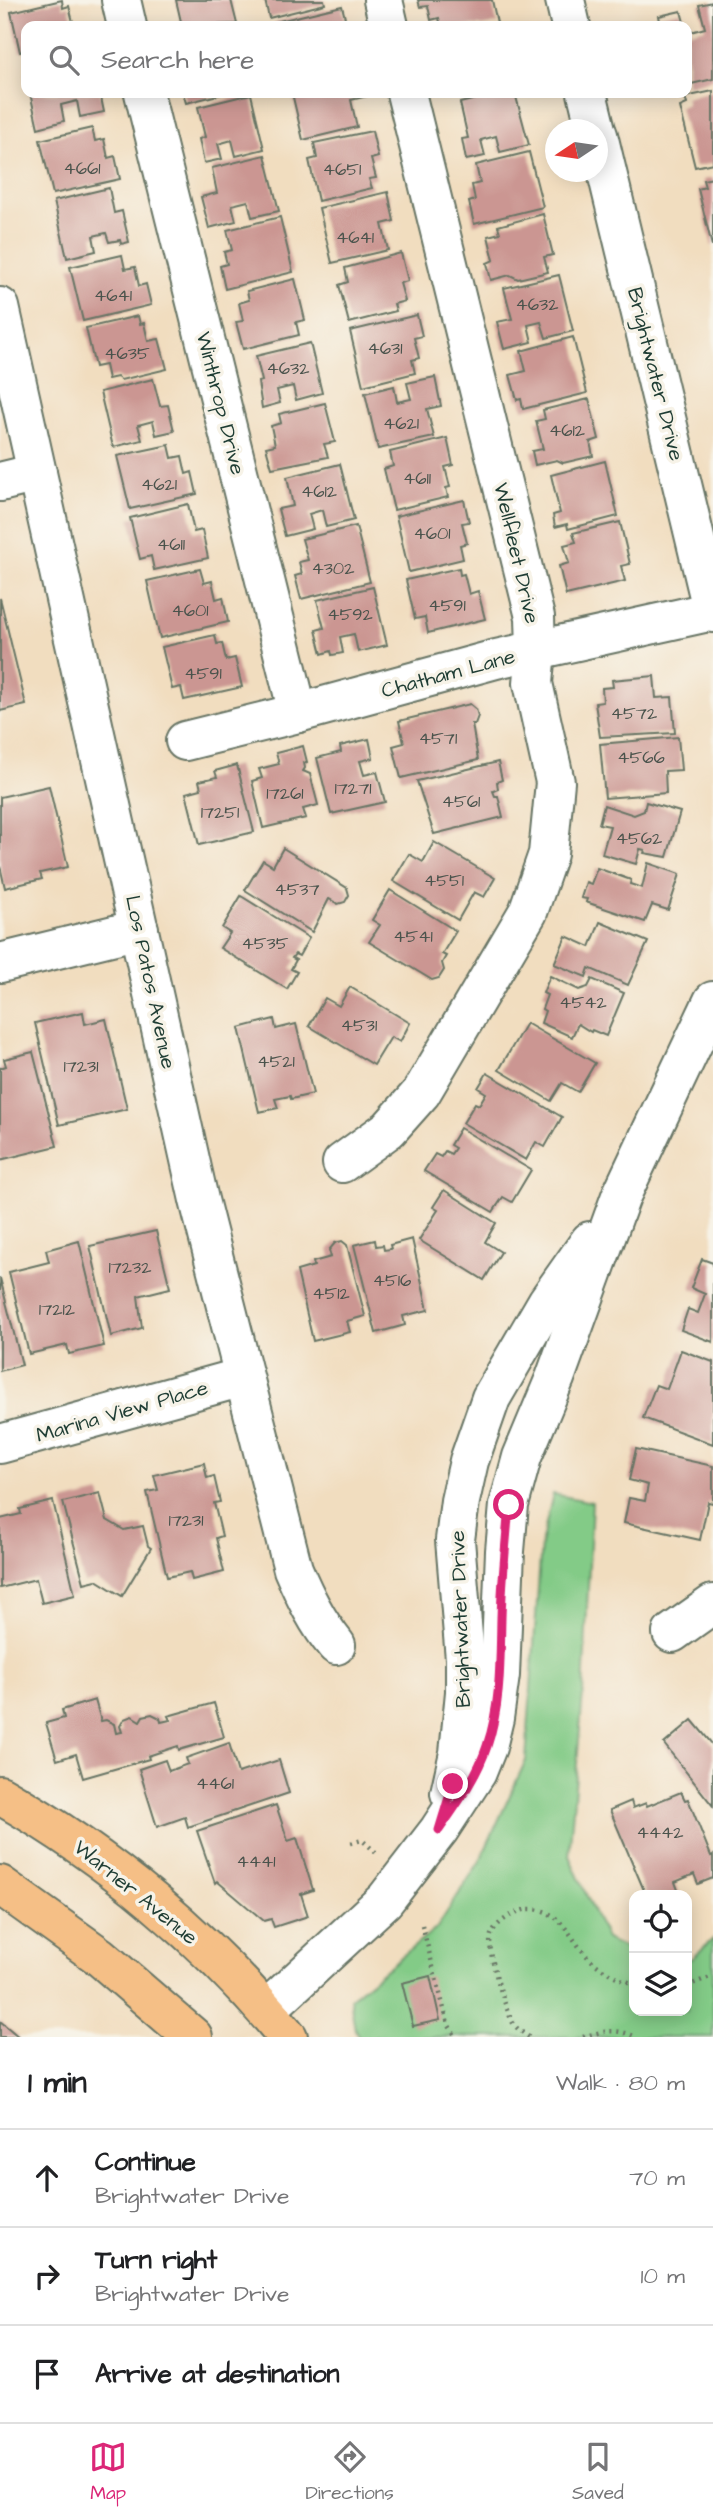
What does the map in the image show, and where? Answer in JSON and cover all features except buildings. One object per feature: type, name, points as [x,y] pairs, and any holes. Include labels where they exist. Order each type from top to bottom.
[{"type":"main road","name":"Warner Avenue","points":[[0,1795],[83,1847],[181,1924],[277,2024]]},
{"type":"main road","points":[[0,1885],[99,1956],[193,2037]]},
{"type":"street","points":[[121,0],[126,21]]},
{"type":"street","points":[[383,0],[388,21]]},
{"type":"street","points":[[565,0],[570,21]]},
{"type":"street","name":"Winthrop Drive","points":[[145,98],[298,713]]},
{"type":"street","name":"Wellfleet Drive","points":[[342,1163],[389,1129],[421,1093],[528,912],[548,853],[555,782],[533,683],[535,617],[407,98]]},
{"type":"street","points":[[588,98],[593,119]]},
{"type":"street","name":"Brightwater Drive","points":[[608,180],[713,612]]},
{"type":"street","name":"Los Patos Avenue","points":[[0,307],[199,1200],[243,1377],[293,1569],[309,1606],[322,1628],[337,1645]]},
{"type":"street","points":[[0,482],[37,473]]},
{"type":"street","name":"Chatham Lane","points":[[185,741],[482,662],[713,612]]},
{"type":"street","points":[[0,963],[139,929]]},
{"type":"street","name":"Brightwater Drive","points":[[277,2024],[385,1900],[439,1830],[477,1772],[494,1718],[500,1675],[509,1505],[522,1457],[555,1378],[621,1196],[713,1001]]},
{"type":"street","name":"Brightwater Drive","points":[[439,1830],[457,1763],[465,1692],[465,1659],[455,1540],[469,1461],[491,1398],[547,1302],[621,1196]]},
{"type":"street","name":"Marina View Place","points":[[0,1444],[243,1377]]},
{"type":"street","points":[[672,1633],[713,1604]]},
{"type":"path","points":[[351,1843],[362,1840],[383,1859]]},
{"type":"path","points":[[529,2037],[514,2025],[490,1948],[491,1935],[497,1925],[518,1912],[530,1909],[553,1915],[565,1925],[593,1962],[629,1981]]},
{"type":"path","points":[[422,1925],[448,2024],[456,2037]]},
{"type":"path","points":[[692,1984],[713,1976]]},
{"type":"path","points":[[583,2037],[605,2031],[625,2032],[636,2037]]},
{"type":"green space","points":[[553,1494],[592,1502],[583,1694],[569,1856],[606,1939],[629,1950],[629,2016],[692,2016],[692,1958],[713,1939],[713,2037],[359,2037],[355,2030],[350,1998],[436,1929],[480,1861],[526,1760],[541,1544]]},
{"type":"route","points":[[453,1784],[439,1830],[477,1772],[494,1718],[500,1675],[501,1616],[509,1505]]}]
